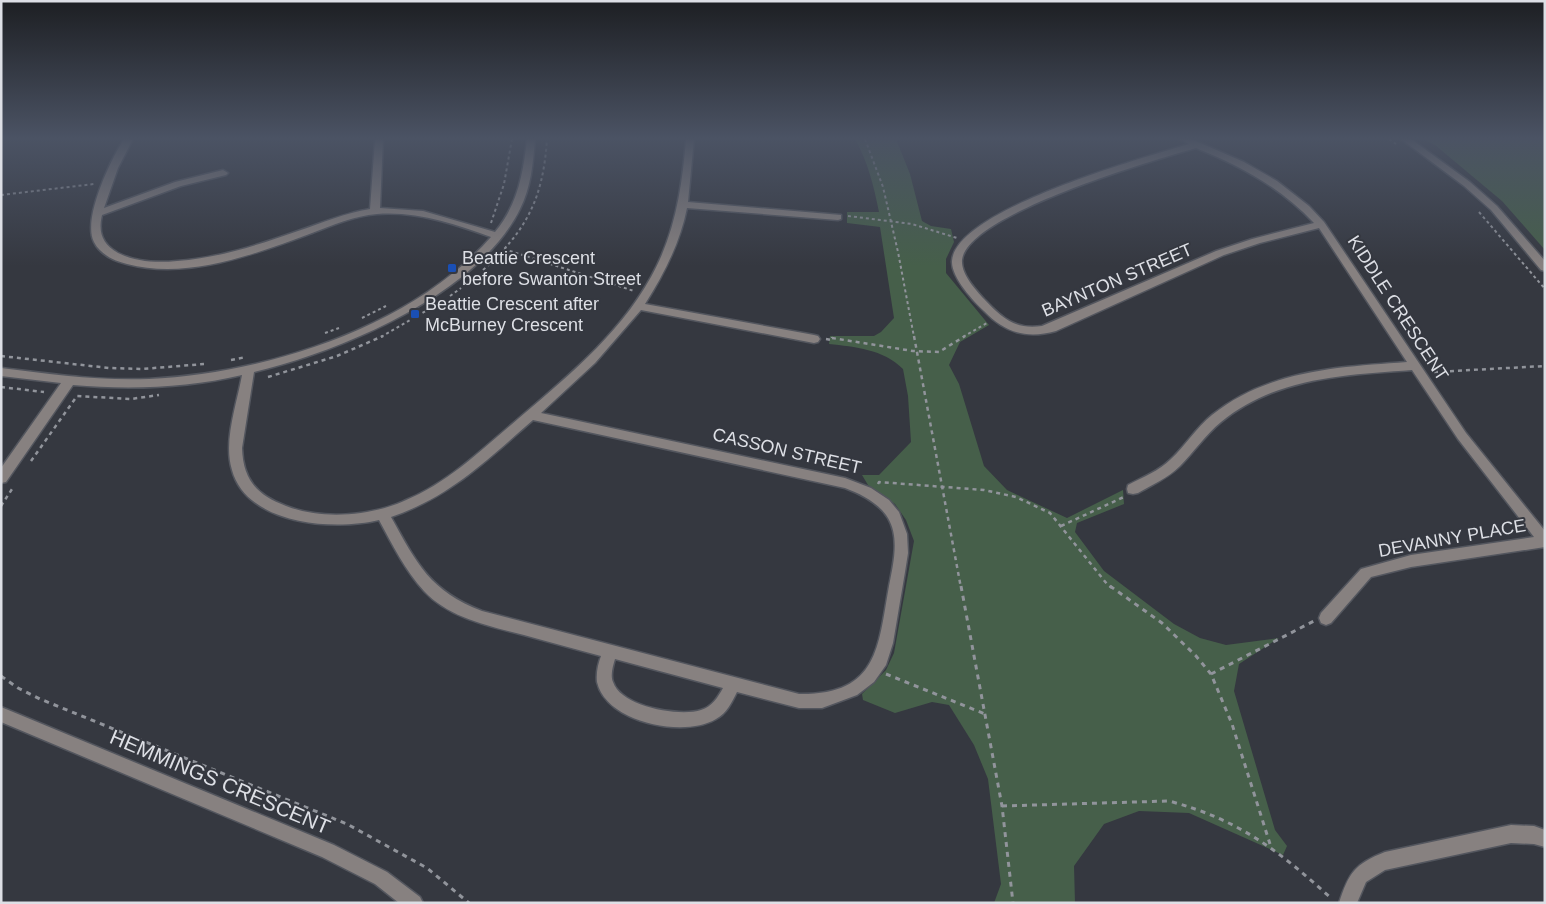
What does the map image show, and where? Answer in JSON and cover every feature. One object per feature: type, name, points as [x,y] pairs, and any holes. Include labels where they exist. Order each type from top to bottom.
[{"type":"street","points":[[98,213],[189,181]]},
{"type":"street","points":[[375,211],[377,181]]},
{"type":"street","points":[[1,372],[102,383],[149,383],[199,378],[249,369],[329,345],[400,313],[457,275],[494,240],[519,202],[526,181]]},
{"type":"street","points":[[249,369],[236,449],[238,470],[247,488],[255,496],[274,508],[300,516],[331,519],[383,514],[421,500],[445,487],[531,415],[597,354],[638,306],[669,252],[684,205],[686,181]]},
{"type":"street","points":[[968,240],[1050,192],[1084,181]]},
{"type":"street","name":"KIDDLE CRESCENT","points":[[1273,181],[1287,190],[1305,206],[1321,224],[1462,436],[1545,541]]},
{"type":"street","points":[[1464,181],[1494,208],[1545,268]]},
{"type":"street","points":[[108,183],[95,222],[95,234],[100,246],[129,261],[163,265],[190,264],[235,256],[341,219],[375,211],[416,211],[485,232],[494,240]]},
{"type":"street","points":[[684,205],[838,217]]},
{"type":"street","name":"BAYNTON STREET","points":[[968,240],[960,249],[957,266],[961,276],[996,319],[1014,329],[1029,331],[1052,328],[1220,253],[1256,241],[1321,224]]},
{"type":"street","points":[[638,306],[814,339]]},
{"type":"street","points":[[1133,489],[1174,464],[1216,418],[1239,401],[1265,388],[1309,375],[1418,369]]},
{"type":"street","points":[[1,478],[70,380]]},
{"type":"street","name":"CASSON STREET","points":[[383,514],[413,568],[430,589],[452,605],[481,617],[799,701],[822,701],[845,694],[865,681],[884,652],[902,554],[900,534],[893,516],[881,501],[865,490],[845,483],[531,415]]},
{"type":"street","name":"DEVANNY PLACE","points":[[1326,618],[1366,573],[1380,568],[1411,561],[1545,541]]},
{"type":"street","points":[[610,650],[604,672],[608,690],[627,706],[651,716],[678,720],[703,718],[722,705],[732,683]]},
{"type":"street","name":"HEMMINGS CRESCENT","points":[[1,714],[328,851],[381,878],[414,903]]},
{"type":"street","points":[[1342,902],[1355,880],[1368,867],[1385,861],[1510,834],[1534,835],[1545,839]]},
{"type":"path","points":[[485,232],[491,223],[505,181]]},
{"type":"path","points":[[880,181],[892,221],[1002,806],[1013,903]]},
{"type":"path","points":[[1,194],[108,183]]},
{"type":"path","points":[[1479,211],[1545,289]]},
{"type":"path","points":[[838,217],[853,215],[912,224],[961,240],[968,240]]},
{"type":"path","points":[[494,240],[645,294]]},
{"type":"path","points":[[355,322],[386,306]]},
{"type":"path","points":[[814,339],[832,340],[832,338],[917,352],[939,352],[996,319]]},
{"type":"path","points":[[323,334],[347,325]]},
{"type":"path","points":[[1,356],[109,368],[142,369],[206,364]]},
{"type":"path","points":[[224,361],[249,356]]},
{"type":"path","points":[[1418,369],[1545,366]]},
{"type":"path","points":[[1,387],[44,392]]},
{"type":"path","points":[[26,468],[76,396],[131,399],[167,394]]},
{"type":"path","points":[[871,494],[879,482],[942,485],[984,490],[1016,497],[1050,513],[1107,584],[1162,623],[1211,674],[1232,724],[1270,844]]},
{"type":"path","points":[[1,506],[15,484]]},
{"type":"path","points":[[1061,526],[1123,499],[1133,489]]},
{"type":"path","points":[[1211,674],[1307,624],[1326,618]]},
{"type":"path","points":[[874,669],[985,714]]},
{"type":"path","points":[[1,676],[18,688],[40,699],[347,824],[427,868],[469,903]]},
{"type":"path","points":[[1002,806],[1169,801],[1208,811],[1232,822],[1270,844],[1342,902]]},
{"type":"green space","points":[[872,181],[912,181],[922,221],[931,226],[951,229],[954,242],[946,259],[946,273],[989,325],[960,342],[949,365],[959,384],[984,466],[1007,490],[1067,518],[1123,490],[1124,504],[1077,523],[1075,532],[1104,571],[1174,624],[1200,638],[1226,645],[1279,638],[1239,664],[1234,691],[1275,830],[1287,846],[1283,855],[1189,813],[1139,811],[1104,824],[1074,866],[1075,903],[994,903],[1001,884],[988,779],[974,745],[949,705],[932,702],[895,713],[863,700],[862,694],[886,670],[894,653],[914,541],[906,520],[895,504],[868,485],[862,475],[879,475],[911,442],[908,396],[903,369],[895,362],[878,353],[829,344],[830,336],[874,336],[881,332],[894,318],[880,227],[847,223],[847,212],[879,212]]},
{"type":"green space","points":[[1478,181],[1545,181],[1545,250],[1502,201]]},
{"type":"place","name":"Beattie Crescent before Swanton Street","points":[[452,268]]},
{"type":"place","name":"Beattie Crescent after McBurney Crescent","points":[[415,314]]}]
